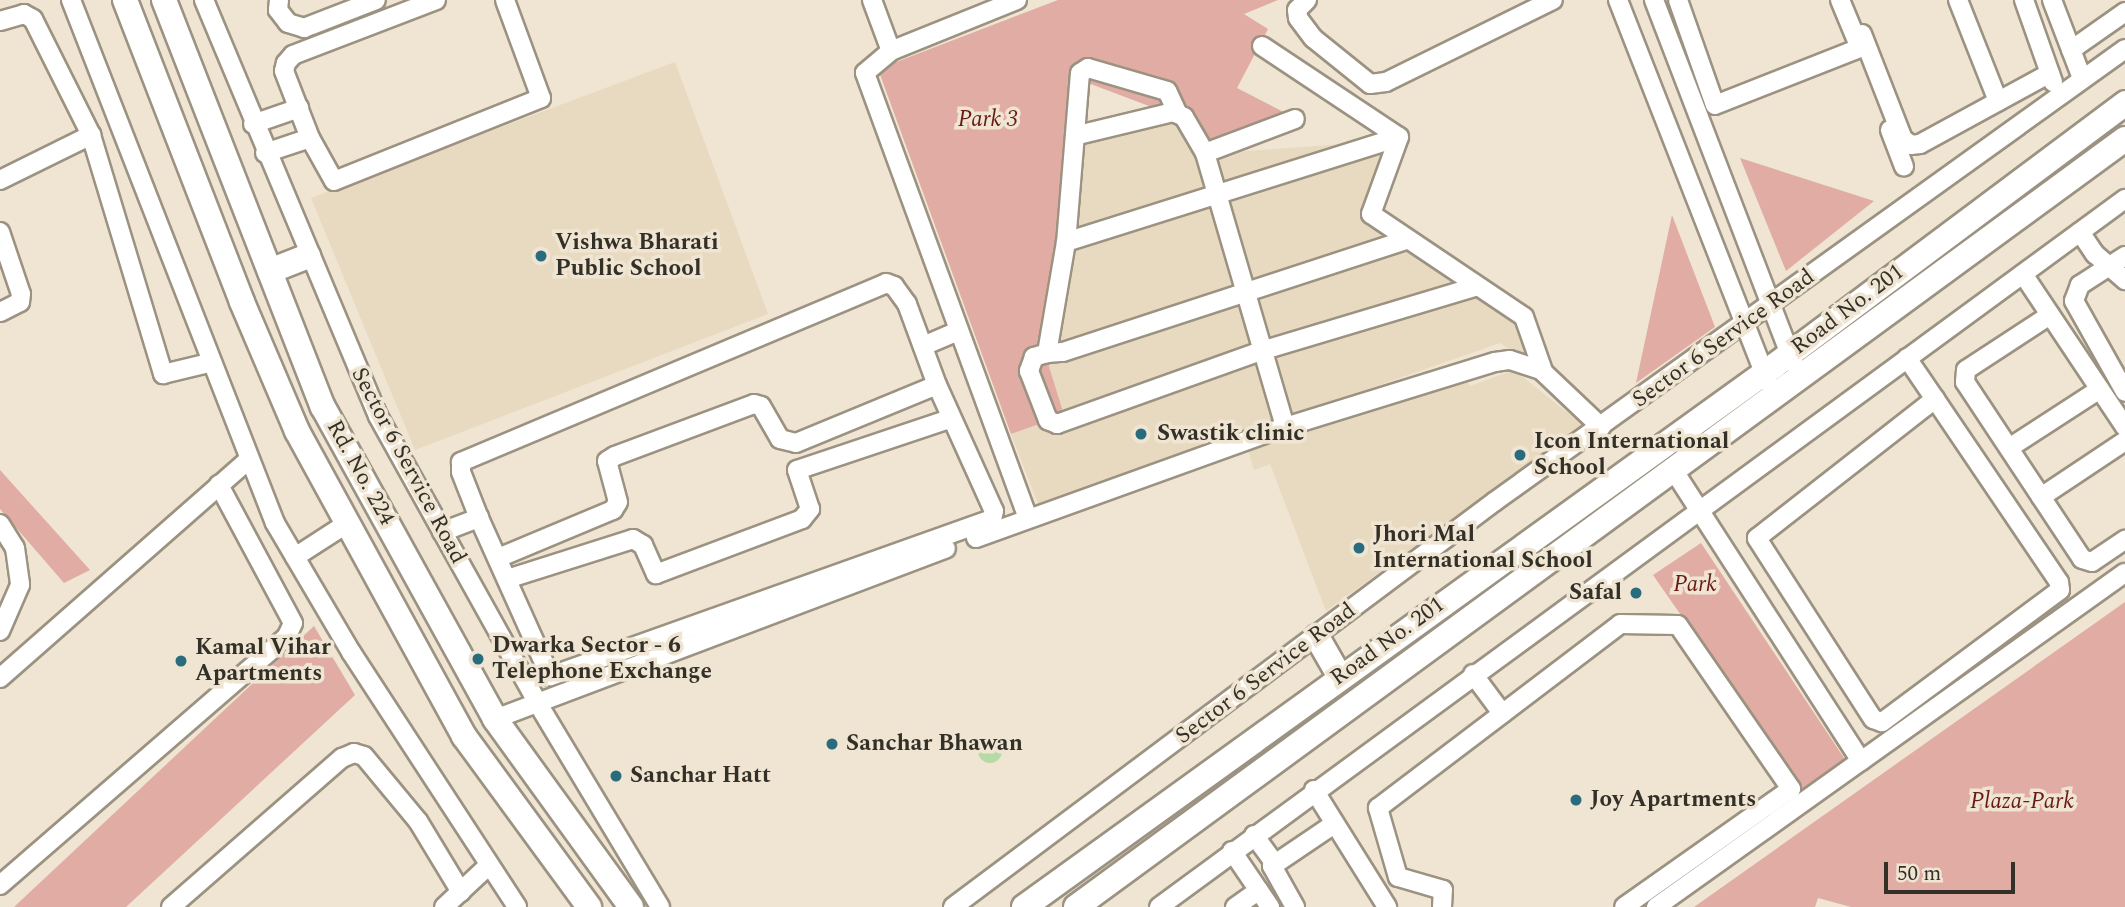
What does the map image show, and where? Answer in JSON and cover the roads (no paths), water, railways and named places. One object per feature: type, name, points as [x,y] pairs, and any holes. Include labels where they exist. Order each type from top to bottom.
[{"type":"main road","name":"Rd. No. 224","points":[[125,0],[242,302],[298,431],[346,524],[464,736],[589,907]]},
{"type":"main road","name":"Rd. No. 224","points":[[164,0],[323,407],[495,719],[631,907]]},
{"type":"main road","name":"Road No. 201","points":[[1024,907],[1764,373],[2125,103]]},
{"type":"main road","name":"Road No. 201","points":[[1076,907],[1774,399],[2125,139]]},
{"type":"main road","points":[[270,271],[307,256]]},
{"type":"main road","points":[[1317,637],[1340,677]]},
{"type":"street","points":[[71,0],[248,460],[295,557],[488,866],[517,907]]},
{"type":"street","name":"Sector 6 Service Road","points":[[205,0],[354,368],[537,702],[660,907]]},
{"type":"street","points":[[279,0],[278,10],[288,23],[304,28],[376,0]]},
{"type":"street","points":[[436,0],[293,55],[284,71],[325,172],[334,181],[347,179],[541,98],[541,90],[505,0]]},
{"type":"street","points":[[872,0],[891,51]]},
{"type":"street","points":[[1017,0],[891,51],[869,66],[866,83],[1028,518]]},
{"type":"street","points":[[1307,0],[1297,10],[1298,18],[1313,38],[1370,84],[1386,82],[1553,0]]},
{"type":"street","points":[[1618,0],[1774,399]]},
{"type":"street","points":[[1654,0],[1770,307],[1800,379]]},
{"type":"street","points":[[1678,0],[1716,105],[1860,48]]},
{"type":"street","points":[[1840,0],[1903,166]]},
{"type":"street","points":[[1848,0],[1903,139],[1920,144],[2050,72]]},
{"type":"street","points":[[1958,0],[1998,101]]},
{"type":"street","points":[[2024,0],[2059,95]]},
{"type":"street","points":[[2052,0],[2082,78]]},
{"type":"street","points":[[2071,50],[2125,12]]},
{"type":"street","points":[[0,21],[24,14],[33,19],[91,135],[163,374],[209,363]]},
{"type":"street","points":[[1262,46],[1399,137]]},
{"type":"street","name":"Sector 6 Service Road","points":[[953,907],[1601,427],[1746,326],[2125,49]]},
{"type":"street","points":[[1047,353],[1066,242],[1078,135],[1077,83],[1088,68],[1167,91],[1177,112],[1205,153],[1244,295],[1285,427]]},
{"type":"street","points":[[253,124],[299,108]]},
{"type":"street","points":[[1078,135],[1177,112]]},
{"type":"street","points":[[1205,153],[1295,119]]},
{"type":"street","points":[[0,180],[91,135]]},
{"type":"street","points":[[1066,242],[1399,137]]},
{"type":"street","points":[[1399,137],[1371,213],[1406,240],[1524,317],[1543,372]]},
{"type":"street","points":[[265,153],[310,138]]},
{"type":"street","points":[[1159,907],[1314,790],[2125,200]]},
{"type":"street","points":[[0,232],[21,294],[20,302],[0,312]]},
{"type":"street","points":[[2080,232],[2108,267],[2125,281]]},
{"type":"street","points":[[1406,240],[1244,295],[1034,357],[1029,371],[1048,420],[1057,424],[1261,351],[1477,286]]},
{"type":"street","points":[[2125,256],[2080,285],[2074,301],[2125,393]]},
{"type":"street","points":[[2023,274],[2125,427]]},
{"type":"street","points":[[886,283],[901,293],[923,346],[937,386],[994,511],[990,520],[555,678],[549,674],[461,472],[467,457],[886,283]]},
{"type":"street","points":[[2050,315],[1964,376],[2041,497],[2087,563],[2125,540]]},
{"type":"street","points":[[923,346],[958,331]]},
{"type":"street","points":[[1907,358],[1936,399],[2059,582],[2060,590],[1882,722],[1874,719],[1757,538],[1762,530],[1936,399]]},
{"type":"street","points":[[495,719],[1028,518],[1285,427],[1495,362],[1521,362],[1543,372],[1601,427]]},
{"type":"street","points":[[498,558],[613,510],[618,502],[607,461],[615,456],[754,404],[761,406],[780,439],[796,443],[937,386]]},
{"type":"street","points":[[2009,448],[2100,389]]},
{"type":"street","points":[[508,579],[633,539],[643,545],[656,574],[802,519],[810,509],[795,475],[797,470],[952,418]]},
{"type":"street","points":[[2041,497],[2125,441]]},
{"type":"street","points":[[970,458],[1000,445]]},
{"type":"street","points":[[0,678],[248,460]]},
{"type":"street","points":[[1674,471],[1861,761]]},
{"type":"street","points":[[0,885],[287,636],[293,623],[219,485]]},
{"type":"street","points":[[442,532],[479,518]]},
{"type":"street","points":[[0,524],[15,548],[20,585],[0,631]]},
{"type":"street","points":[[295,557],[346,524]]},
{"type":"street","points":[[1656,907],[2125,573]]},
{"type":"street","points":[[1442,907],[1443,890],[1398,877],[1378,808],[1620,625],[1678,625],[1791,789],[1634,904]]},
{"type":"street","points":[[502,640],[528,627]]},
{"type":"street","points":[[1473,674],[1502,713]]},
{"type":"street","points":[[171,907],[342,758],[354,753],[364,757],[418,821],[461,892]]},
{"type":"street","points":[[1314,790],[1387,907]]},
{"type":"street","points":[[1274,863],[1334,824]]},
{"type":"street","points":[[1254,835],[1274,863],[1295,907]]},
{"type":"street","points":[[1232,851],[1270,907]]},
{"type":"street","points":[[444,907],[488,866]]},
{"type":"street","points":[[1235,907],[1259,890]]},
{"type":"place","name":"Vishwa Bharati Public School","points":[[541,256]]},
{"type":"place","name":"Swastik clinic","points":[[1141,434]]},
{"type":"place","name":"Icon International School","points":[[1520,455]]},
{"type":"place","name":"Jhori Mal International School","points":[[1359,548]]},
{"type":"place","name":"Safal","points":[[1636,593]]},
{"type":"place","name":"Dwarka Sector - 6 Telephone Exchange","points":[[478,659]]},
{"type":"place","name":"Kamal Vihar Apartments","points":[[181,661]]},
{"type":"place","name":"Sanchar Bhawan","points":[[832,744]]},
{"type":"place","name":"Sanchar Hatt","points":[[616,776]]},
{"type":"place","name":"Joy Apartments","points":[[1576,800]]},
{"type":"park label","name":"Park 3","points":[[988,120]]},
{"type":"park label","name":"Park","points":[[1695,585]]},
{"type":"park label","name":"Plaza-Park","points":[[2022,802]]}]
